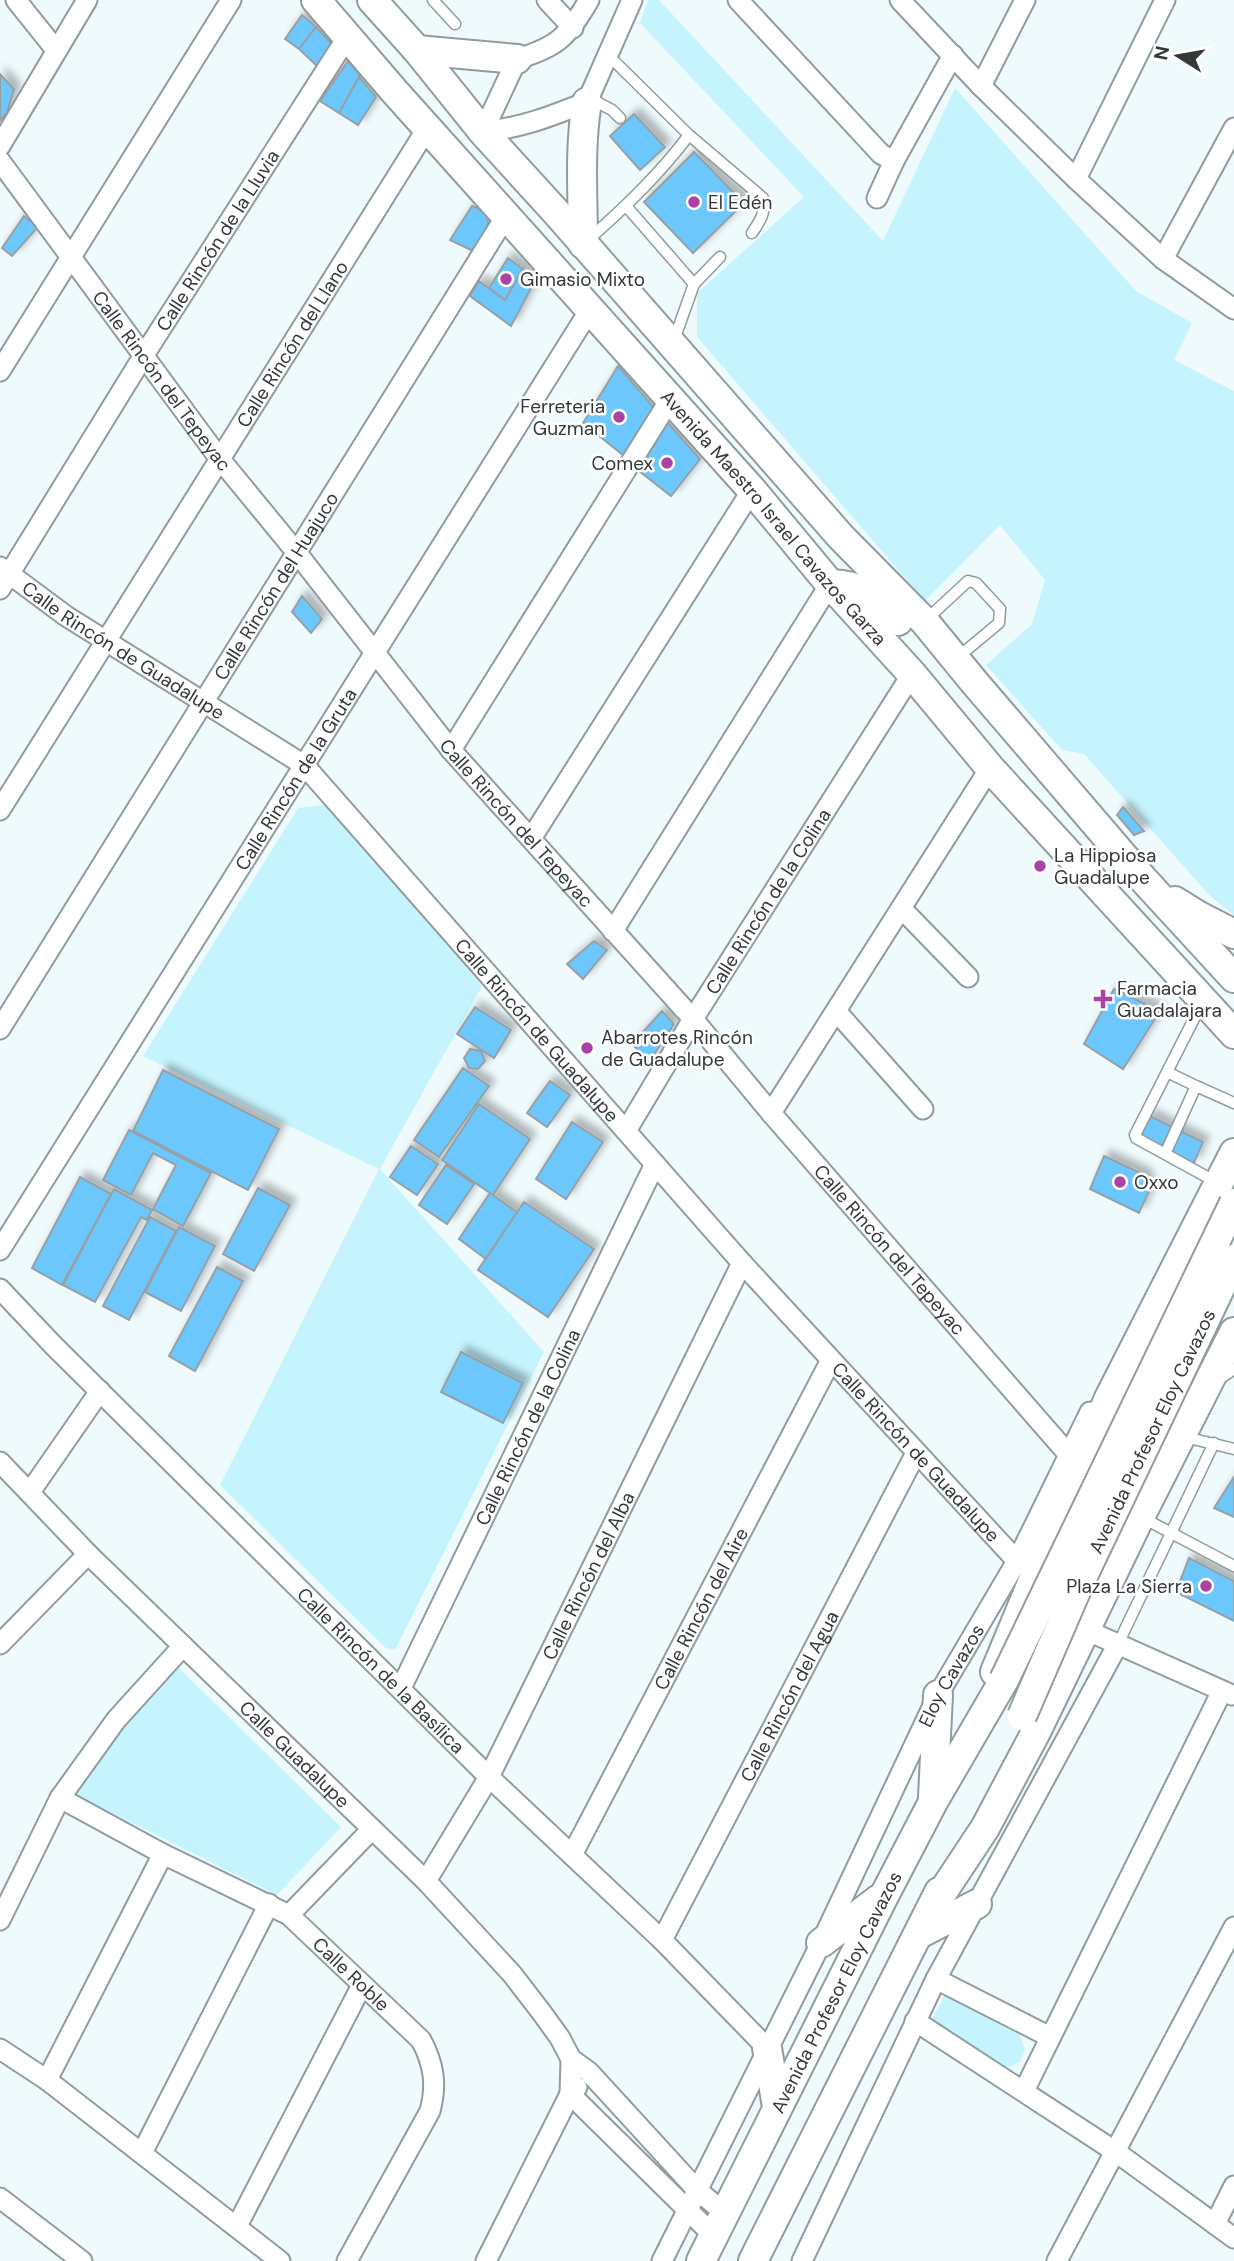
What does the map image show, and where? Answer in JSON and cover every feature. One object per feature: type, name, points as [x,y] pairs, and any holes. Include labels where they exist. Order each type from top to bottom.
[{"type":"main road","name":"Avenida Maestro Israel Cavazos Garza","points":[[316,0],[395,92],[752,490],[990,768],[1234,1034]]},
{"type":"main road","name":"Avenida Maestro Israel Cavazos Garza","points":[[372,0],[417,50],[483,132],[841,537],[925,622],[1143,879],[1234,978]]},
{"type":"main road","points":[[417,50],[517,59]]},
{"type":"main road","points":[[395,92],[430,104],[483,132],[498,167],[506,216]]},
{"type":"main road","points":[[583,244],[581,143],[588,100]]},
{"type":"main road","points":[[752,490],[789,505],[816,535],[823,538],[841,537]]},
{"type":"main road","points":[[830,584],[845,584],[864,590],[881,602],[944,669],[960,679],[975,683]]},
{"type":"main road","points":[[1143,879],[1199,916],[1234,934]]},
{"type":"main road","name":"Avenida Profesor Eloy Cavazos","points":[[701,2261],[884,1896],[933,1802],[1004,1680],[1087,1510],[1156,1361],[1226,1193],[1234,1153]]},
{"type":"main road","name":"Avenida Profesor Eloy Cavazos","points":[[978,1727],[986,1692],[1104,1411],[1192,1234],[1226,1193]]},
{"type":"main road","points":[[1192,1234],[1197,1257],[1207,1273],[1223,1282],[1234,1283]]},
{"type":"main road","name":"Avenida Profesor Eloy Cavazos","points":[[753,2261],[932,1908],[1022,1716],[1080,1582],[1234,1259]]},
{"type":"main road","points":[[1155,1308],[1185,1284],[1198,1284],[1208,1288],[1220,1296],[1227,1308],[1232,1348]]},
{"type":"main road","name":"Avenida Profesor Eloy Cavazos","points":[[932,1908],[985,1828],[1036,1732],[1181,1436],[1206,1388],[1232,1348]]},
{"type":"main road","points":[[933,1802],[938,1695]]},
{"type":"main road","points":[[821,1943],[884,1896]]},
{"type":"main road","points":[[919,1934],[977,1904]]},
{"type":"main road","points":[[767,2048],[777,2107]]},
{"type":"street","points":[[16,0],[56,50]]},
{"type":"street","points":[[0,146],[87,0]]},
{"type":"street","points":[[0,371],[231,0]]},
{"type":"street","points":[[547,0],[573,28]]},
{"type":"street","points":[[483,132],[517,59],[541,52],[556,43],[573,28],[589,0]]},
{"type":"street","points":[[483,132],[512,129],[540,121],[588,100],[632,0]]},
{"type":"street","points":[[738,0],[881,154],[894,161]]},
{"type":"street","points":[[900,0],[981,86],[1076,179],[1163,259],[1234,310]]},
{"type":"street","points":[[981,86],[1025,0]]},
{"type":"street","points":[[1076,179],[1165,0]]},
{"type":"street","name":"Calle Rincón de la Lluvia","points":[[3,577],[348,36]]},
{"type":"street","points":[[877,198],[894,161],[953,55]]},
{"type":"street","name":"Calle Rincón del Llano","points":[[0,810],[428,127]]},
{"type":"street","points":[[1163,259],[1234,128]]},
{"type":"street","name":"Calle Rincón del Tepeyac","points":[[0,161],[219,458],[451,750],[693,1019],[771,1113],[1069,1455]]},
{"type":"street","name":"Calle Rincón del Huajuco","points":[[0,1029],[506,216]]},
{"type":"street","name":"Calle Rincón de la Gruta","points":[[0,1250],[591,308]]},
{"type":"street","points":[[451,750],[671,398]]},
{"type":"street","points":[[532,838],[752,490]]},
{"type":"street","name":"Calle Rincón de Guadalupe","points":[[3,577],[304,765],[741,1263],[1017,1561]]},
{"type":"street","points":[[613,931],[830,584]]},
{"type":"street","name":"Calle Rincón de la Colina","points":[[626,1131],[693,1019],[912,674]]},
{"type":"street","points":[[771,1113],[990,768]]},
{"type":"street","points":[[902,909],[968,977]]},
{"type":"street","points":[[836,1012],[923,1108]]},
{"type":"street","name":"Calle Rincón de la Colina","points":[[401,1688],[655,1164]]},
{"type":"street","name":"Calle Rincón del Alba","points":[[426,1881],[489,1777],[741,1263]]},
{"type":"street","name":"Calle Rincón de la Basílica","points":[[0,1289],[54,1346],[489,1777],[662,1940],[767,2048]]},
{"type":"street","name":"Eloy Cavazos","points":[[662,2261],[821,1943],[938,1695],[1017,1561],[1106,1380],[1129,1341],[1155,1308]]},
{"type":"street","name":"Calle Rincón del Aire","points":[[572,1855],[831,1360]]},
{"type":"street","points":[[30,1492],[100,1391]]},
{"type":"street","name":"Calle Rincón del Agua","points":[[662,1940],[916,1453]]},
{"type":"street","name":"Calle Guadalupe","points":[[0,1462],[88,1554],[426,1881],[512,1974],[542,2013],[571,2059],[589,2073],[698,2191],[719,2224]]},
{"type":"street","points":[[0,1644],[88,1554]]},
{"type":"street","points":[[1024,2091],[1228,1693],[1086,1630]]},
{"type":"street","points":[[802,2261],[936,1979],[1118,1644]]},
{"type":"street","points":[[0,1920],[60,1798],[116,1720],[183,1646]]},
{"type":"street","name":"Calle Roble","points":[[60,1798],[163,1854],[289,1915],[421,2040],[431,2058],[434,2093],[429,2111],[347,2261]]},
{"type":"street","points":[[289,1915],[372,1829]]},
{"type":"street","points":[[47,2080],[163,1854]]},
{"type":"street","points":[[142,2153],[268,1904]]},
{"type":"street","points":[[1057,2261],[1234,1927]]},
{"type":"street","points":[[936,1979],[1050,2037]]},
{"type":"street","points":[[237,2226],[362,1985]]},
{"type":"street","points":[[915,2021],[1116,2152],[1234,2238]]},
{"type":"street","points":[[0,2049],[47,2080],[280,2261]]},
{"type":"street","points":[[571,2059],[570,2095],[688,2209],[719,2224]]},
{"type":"street","points":[[486,2261],[570,2095],[589,2073]]},
{"type":"street","points":[[1215,2224],[1234,2186]]},
{"type":"street","points":[[0,2198],[82,2261]]},
{"type":"lane","points":[[433,0],[455,23]]},
{"type":"lane","points":[[607,54],[690,135],[763,198],[763,217],[752,233]]},
{"type":"lane","points":[[588,100],[612,110],[620,118]]},
{"type":"lane","points":[[583,244],[666,166],[690,135]]},
{"type":"lane","points":[[626,206],[694,284]]},
{"type":"lane","points":[[673,344],[694,284],[720,257]]},
{"type":"lane","points":[[925,622],[968,581],[976,583],[1000,609],[999,623],[957,659]]},
{"type":"lane","points":[[1204,1000],[1135,1135],[1226,1193]]},
{"type":"lane","points":[[1167,1072],[1234,1103]]},
{"type":"lane","points":[[1165,1154],[1196,1086]]},
{"type":"lane","points":[[1181,1436],[1234,1448]]},
{"type":"lane","points":[[1118,1644],[1214,1443]]},
{"type":"lane","points":[[1140,1517],[1234,1566]]},
{"type":"shaded area","points":[[648,0],[659,0],[883,241],[955,88],[1136,291],[1192,323],[1174,360],[1234,391],[1234,915],[1210,896],[1084,754],[1062,750],[986,665],[1032,624],[1045,580],[1000,525],[925,601],[697,337],[697,293],[804,197],[640,23]]},
{"type":"shaded area","points":[[325,805],[482,986],[380,1169],[544,1352],[395,1650],[386,1648],[220,1485],[379,1169],[143,1056],[298,808]]},
{"type":"shaded area","points":[[178,1667],[341,1827],[277,1895],[74,1794],[98,1755]]},
{"type":"shaded area","points":[[948,1990],[1019,2033],[1025,2050],[1020,2062],[1009,2067],[994,2067],[930,2023]]},
{"type":"building","points":[[302,15],[316,27],[299,49],[285,39]]},
{"type":"building","points":[[316,27],[334,46],[319,68],[299,49]]},
{"type":"building","points":[[348,61],[360,75],[339,113],[320,101]]},
{"type":"building","points":[[0,74],[14,89],[7,113],[0,121]]},
{"type":"building","points":[[359,77],[376,97],[358,125],[339,113]]},
{"type":"building","points":[[634,114],[665,147],[640,170],[610,136]]},
{"type":"building","name":"El Edén","points":[[694,152],[744,203],[693,253],[644,202]]},
{"type":"building","points":[[472,206],[487,216],[488,223],[473,251],[450,240]]},
{"type":"building","points":[[24,216],[38,227],[12,256],[2,248]]},
{"type":"building","name":"Gimasio Mixto","points":[[508,258],[523,269],[505,300],[489,288]]},
{"type":"building","points":[[523,269],[535,281],[511,326],[470,296],[479,281],[505,300]]},
{"type":"building","name":"Ferreteria Guzman","points":[[618,366],[656,410],[623,455],[583,423]]},
{"type":"building","name":"Comex","points":[[668,423],[700,459],[671,496],[634,467]]},
{"type":"building","points":[[302,596],[322,619],[311,633],[292,612]]},
{"type":"building","points":[[1123,807],[1144,831],[1134,835],[1117,815]]},
{"type":"building","points":[[594,941],[607,950],[583,979],[567,964]]},
{"type":"building","points":[[1114,989],[1160,1011],[1123,1069],[1084,1044]]},
{"type":"building","points":[[475,1007],[511,1030],[494,1058],[457,1034]]},
{"type":"building","points":[[662,1011],[674,1024],[649,1062],[632,1044]]},
{"type":"building","points":[[470,1049],[481,1051],[485,1061],[478,1069],[469,1068],[464,1058]]},
{"type":"building","points":[[463,1068],[489,1086],[439,1157],[414,1140]]},
{"type":"building","points":[[163,1070],[279,1129],[248,1190],[133,1131]]},
{"type":"building","points":[[550,1081],[570,1095],[547,1127],[527,1113]]},
{"type":"building","points":[[479,1104],[530,1139],[493,1195],[442,1160]]},
{"type":"building","points":[[1148,1115],[1203,1142],[1194,1163],[1138,1136]]},
{"type":"building","points":[[572,1122],[603,1142],[566,1199],[536,1179]]},
{"type":"building","points":[[129,1130],[211,1173],[183,1226],[153,1209],[176,1165],[153,1153],[131,1195],[103,1180]]},
{"type":"building","points":[[411,1146],[438,1164],[417,1195],[390,1177]]},
{"type":"building","name":"Oxxo","points":[[1104,1156],[1145,1175],[1150,1189],[1139,1213],[1090,1189]]},
{"type":"building","points":[[446,1165],[474,1184],[447,1224],[419,1205]]},
{"type":"building","points":[[80,1177],[111,1194],[62,1285],[32,1268]]},
{"type":"building","points":[[258,1188],[290,1205],[254,1271],[223,1254]]},
{"type":"building","points":[[114,1189],[152,1210],[147,1220],[141,1217],[95,1302],[63,1285]]},
{"type":"building","points":[[490,1193],[517,1212],[486,1259],[459,1239]]},
{"type":"building","points":[[524,1202],[594,1249],[548,1317],[478,1270]]},
{"type":"building","points":[[150,1217],[176,1231],[129,1320],[103,1306]]},
{"type":"building","points":[[179,1227],[215,1246],[181,1311],[145,1292]]},
{"type":"building","points":[[217,1267],[243,1281],[195,1371],[169,1356]]},
{"type":"building","points":[[461,1352],[523,1383],[503,1423],[441,1392]]},
{"type":"building","points":[[1234,1477],[1234,1517],[1214,1508]]},
{"type":"building","name":"Plaza La Sierra","points":[[1189,1558],[1234,1581],[1234,1621],[1176,1592]]},
{"type":"place","name":"El Edén","points":[[694,202]]},
{"type":"place","name":"Gimasio Mixto","points":[[506,279]]},
{"type":"place","name":"Ferreteria Guzman","points":[[619,417]]},
{"type":"place","name":"Comex","points":[[667,463]]},
{"type":"place","name":"La Hippiosa Guadalupe","points":[[1040,866]]},
{"type":"place","name":"Farmacia Guadalajara","points":[[1103,999]]},
{"type":"place","name":"Abarrotes Rincón de Guadalupe","points":[[587,1048]]},
{"type":"place","name":"Oxxo","points":[[1120,1182]]},
{"type":"place","name":"Plaza La Sierra","points":[[1206,1586]]}]
